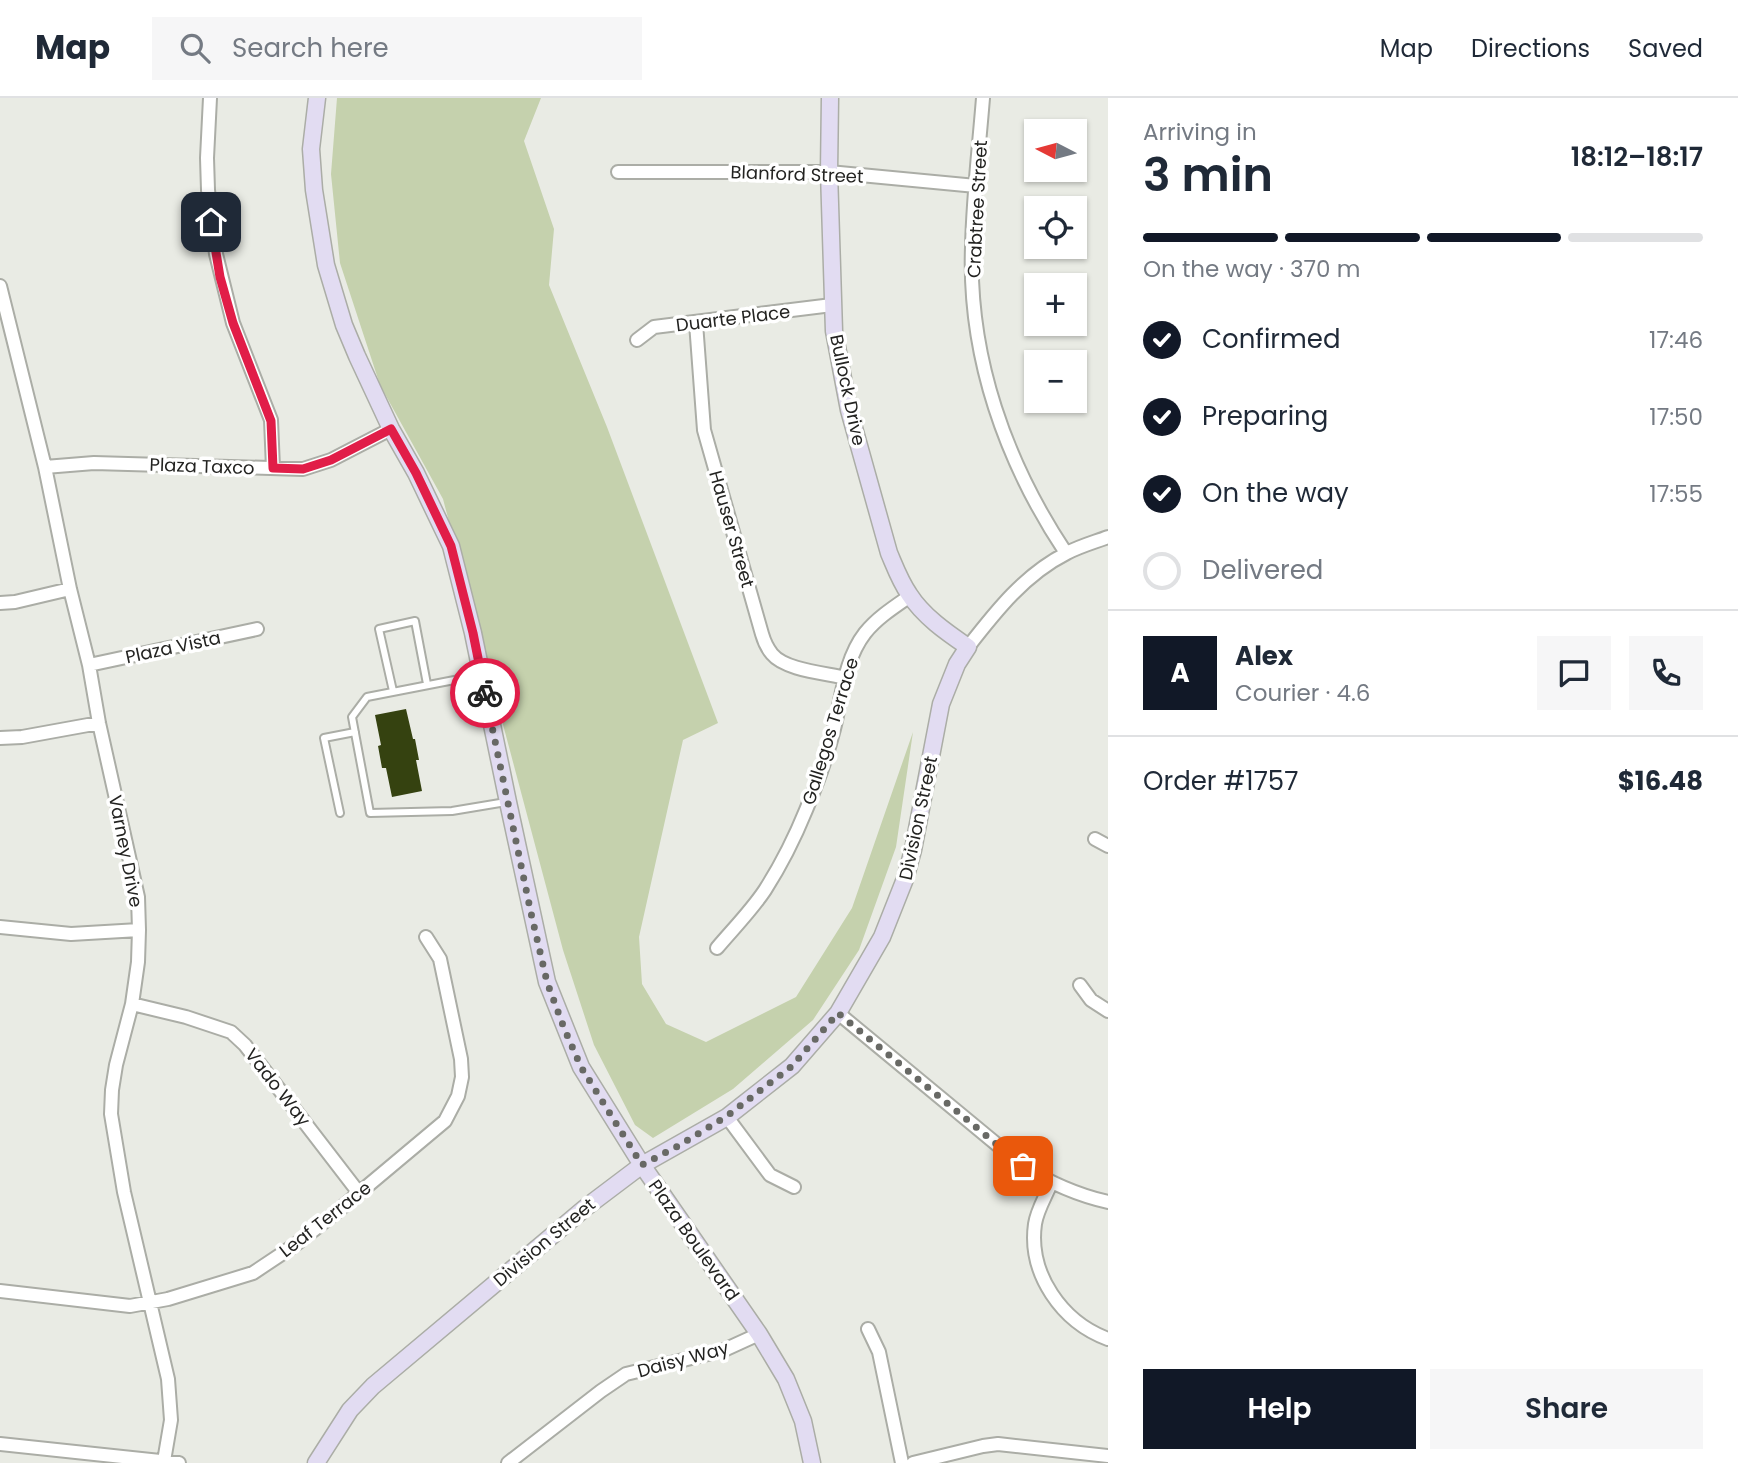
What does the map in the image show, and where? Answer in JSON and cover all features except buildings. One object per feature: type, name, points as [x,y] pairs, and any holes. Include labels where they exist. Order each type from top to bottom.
[{"type":"main road","name":"Plaza Boulevard","points":[[317,98],[311,149],[314,190],[326,265],[344,325],[391,429],[416,473],[451,546],[473,633],[547,982],[581,1067],[642,1165],[759,1334],[786,1379],[803,1421],[812,1463]]},
{"type":"main road","name":"Bullock Drive","points":[[830,98],[832,305],[834,331],[849,410],[889,553],[910,596],[938,626],[968,647]]},
{"type":"main road","name":"Division Street","points":[[316,1463],[350,1410],[373,1386],[584,1208],[642,1165],[727,1116],[792,1066],[838,1013],[883,937],[905,879],[942,704],[957,664],[968,647]]},
{"type":"street","points":[[210,98],[206,158],[215,254],[233,323],[271,421],[273,468]]},
{"type":"street","name":"Crabtree Street","points":[[983,98],[972,272],[976,324],[985,374],[995,411],[1012,455],[1036,506],[1066,553]]},
{"type":"street","name":"Blanford Street","points":[[618,172],[829,172],[976,186]]},
{"type":"street","name":"Varney Drive","points":[[0,286],[45,467],[138,897],[138,962],[132,1004],[116,1065],[111,1114],[124,1192],[168,1379],[171,1420],[164,1461]]},
{"type":"street","name":"Duarte Place","points":[[637,340],[654,327],[832,305]]},
{"type":"street","name":"Hauser Street","points":[[696,323],[705,430],[767,647],[773,656],[784,664],[846,678]]},
{"type":"street","name":"Plaza Taxco","points":[[45,467],[94,463],[303,469],[331,460],[391,429]]},
{"type":"street","name":"Division Street","points":[[968,647],[1004,601],[1036,573],[1066,553],[1108,537]]},
{"type":"street","points":[[0,603],[70,589]]},
{"type":"street","name":"Gallegos Terrace","points":[[717,948],[763,892],[793,839],[826,758],[857,645],[883,616],[910,596]]},
{"type":"street","name":"Plaza Vista","points":[[89,665],[257,629]]},
{"type":"street","points":[[0,738],[22,737],[99,723]]},
{"type":"street","points":[[1095,839],[1108,846]]},
{"type":"street","points":[[0,927],[71,934],[139,930]]},
{"type":"street","name":"Leaf Terrace","points":[[0,1291],[130,1306],[168,1299],[253,1273],[295,1245],[359,1193],[445,1121],[458,1096],[462,1077],[461,1059],[440,959],[426,937]]},
{"type":"street","points":[[1080,985],[1091,1000],[1108,1011]]},
{"type":"street","name":"Vado Way","points":[[132,1004],[186,1017],[231,1032],[251,1052],[359,1193]]},
{"type":"street","points":[[838,1013],[1023,1166],[1051,1183],[1108,1202]]},
{"type":"street","points":[[727,1116],[770,1175],[794,1187]]},
{"type":"street","points":[[1051,1183],[1036,1220],[1035,1248],[1042,1275],[1064,1311],[1086,1329],[1108,1339]]},
{"type":"street","points":[[868,1329],[879,1352],[902,1463]]},
{"type":"street","name":"Daisy Way","points":[[513,1462],[626,1374],[724,1350],[759,1334]]},
{"type":"street","points":[[0,1444],[179,1463]]},
{"type":"street","points":[[912,1463],[998,1444],[1108,1456]]},
{"type":"lane","points":[[393,691],[379,629],[415,621],[427,684]]},
{"type":"lane","points":[[482,675],[367,697],[352,717],[370,813],[452,811],[508,802]]},
{"type":"lane","points":[[340,813],[324,738],[355,732]]},
{"type":"green space","points":[[337,98],[541,98],[524,141],[554,229],[549,285],[607,427],[718,723],[683,740],[639,937],[642,984],[666,1024],[706,1042],[796,997],[852,908],[913,732],[896,847],[859,950],[813,1020],[733,1089],[653,1138],[635,1125],[594,1045],[563,950],[443,499],[380,385],[340,263],[331,174]]},
{"type":"way so far","points":[[485,693],[547,982],[581,1067],[642,1165],[727,1116],[792,1066],[838,1013],[1023,1166]]},
{"type":"route","points":[[211,222],[215,254],[226,300],[271,421],[273,468],[303,469],[331,460],[391,429],[416,473],[451,546],[485,693]]}]
